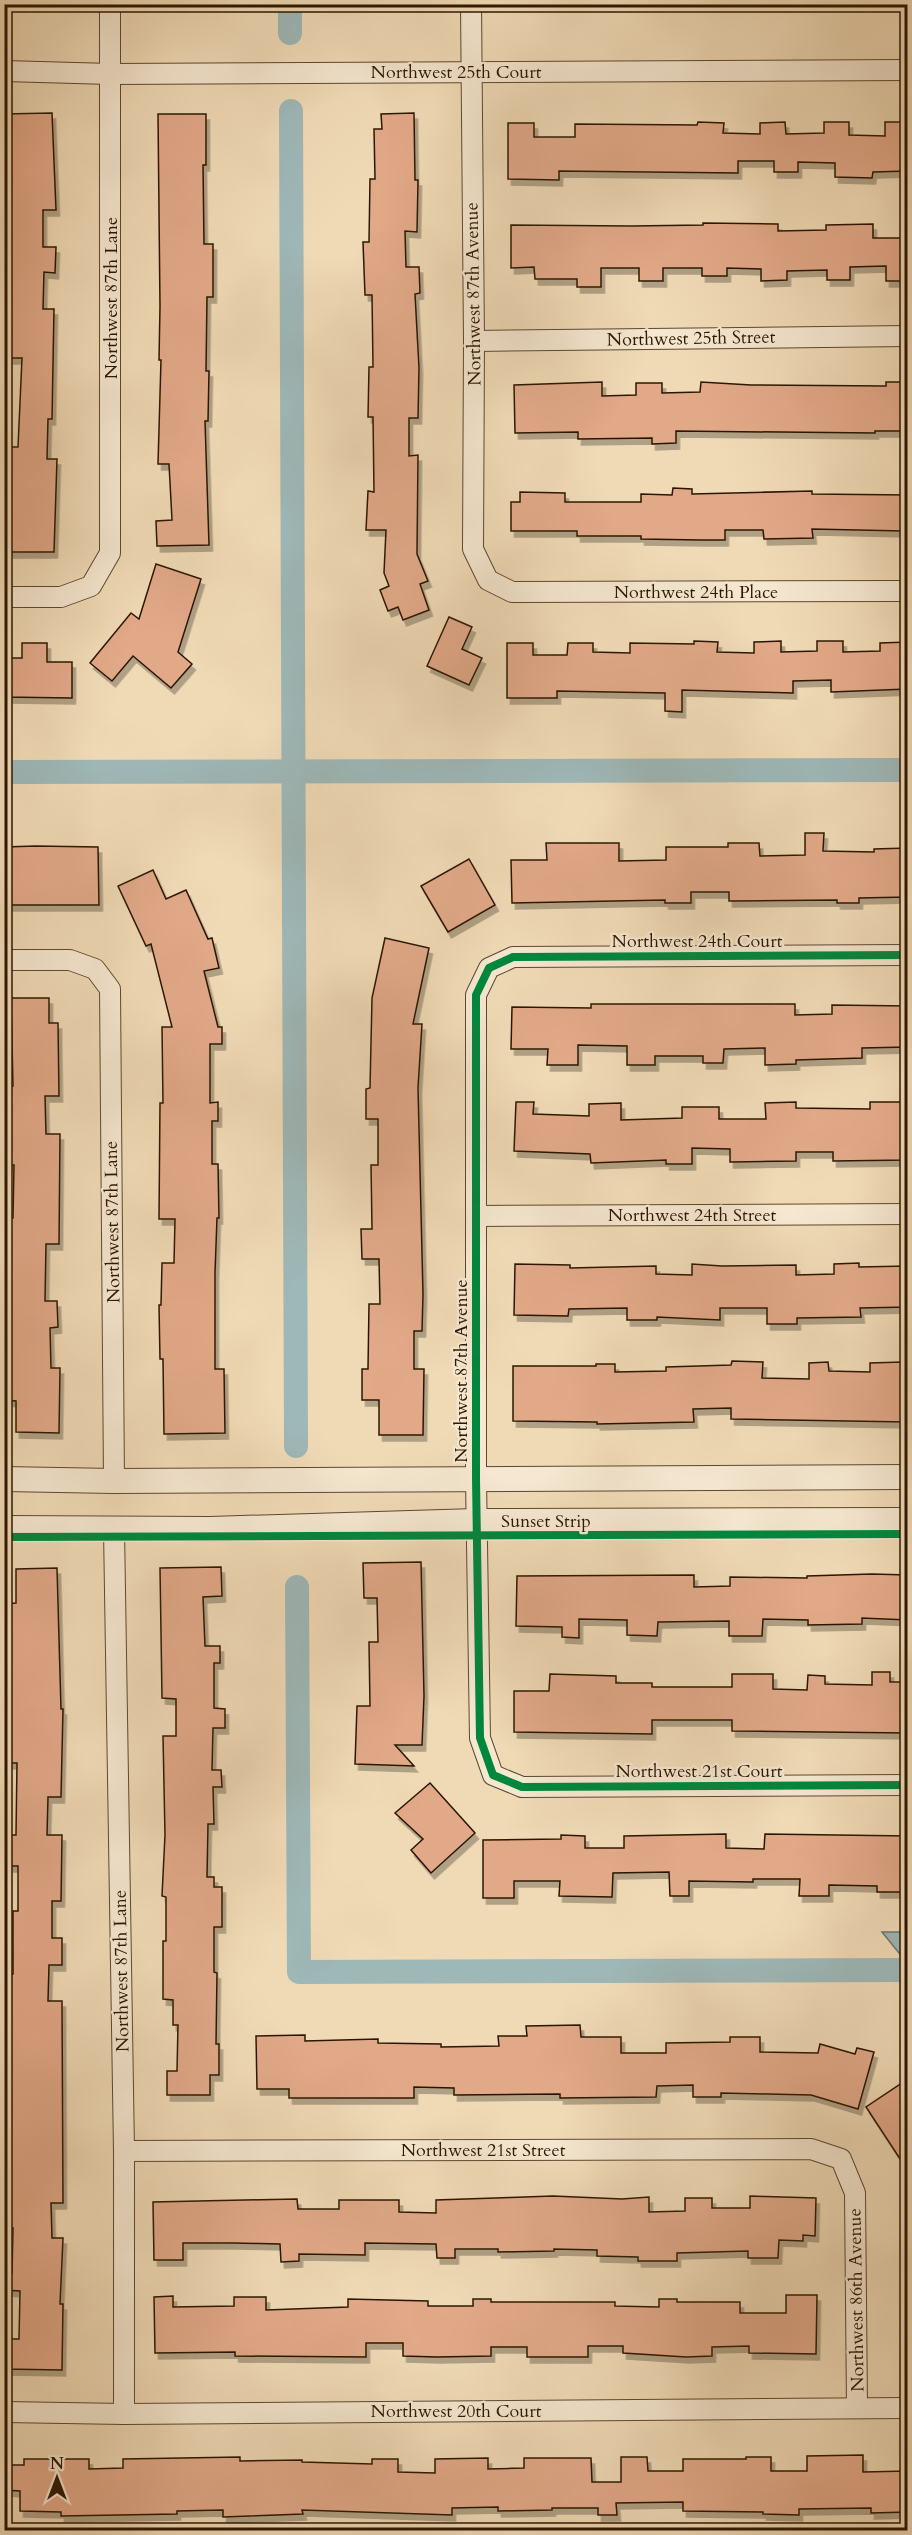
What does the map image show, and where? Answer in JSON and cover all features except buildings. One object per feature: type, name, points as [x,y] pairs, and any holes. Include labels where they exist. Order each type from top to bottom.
[{"type":"street","name":"Northwest 87th Lane","points":[[4,597],[61,597],[91,586],[110,553],[110,4]]},
{"type":"street","name":"Northwest 87th Avenue","points":[[471,4],[473,549],[488,580]]},
{"type":"street","name":"Northwest 25th Court","points":[[4,71],[111,74],[908,70]]},
{"type":"street","name":"Northwest 25th Street","points":[[474,340],[908,336]]},
{"type":"street","name":"Northwest 24th Place","points":[[488,580],[512,592],[908,591]]},
{"type":"street","name":"Northwest 24th Court","points":[[489,968],[513,957],[908,955]]},
{"type":"street","name":"Northwest 87th Lane","points":[[4,960],[70,960],[95,969],[110,989],[114,1481]]},
{"type":"street","name":"Northwest 87th Avenue","points":[[489,968],[476,995],[476,1521],[480,1738],[493,1775]]},
{"type":"street","name":"Northwest 24th Street","points":[[476,1216],[908,1214]]},
{"type":"street","points":[[4,1479],[114,1481],[908,1477]]},
{"type":"street","name":"Sunset Strip","points":[[4,1528],[210,1529],[476,1521],[908,1520]]},
{"type":"street","name":"Northwest 87th Lane","points":[[114,1529],[124,2151],[124,2414]]},
{"type":"street","name":"Northwest 21st Court","points":[[493,1775],[522,1787],[908,1785]]},
{"type":"street","name":"Northwest 21st Street","points":[[124,2151],[811,2149],[841,2159]]},
{"type":"street","name":"Northwest 86th Avenue","points":[[841,2159],[855,2193],[857,2408]]},
{"type":"street","name":"Northwest 20th Court","points":[[4,2412],[124,2414],[908,2408]]},
{"type":"water","points":[[882,1932],[907,1932],[907,1963]]},
{"type":"waterway","points":[[290,4],[290,33]]},
{"type":"waterway","points":[[291,111],[296,1446]]},
{"type":"waterway","points":[[4,772],[908,770]]},
{"type":"waterway","points":[[297,1587],[299,1972],[908,1970]]},
{"type":"cycle path","points":[[908,955],[513,957],[489,968],[476,995],[476,1479],[480,1738],[493,1775],[522,1787],[908,1785]]},
{"type":"cycle path","points":[[4,1537],[908,1534]]}]
